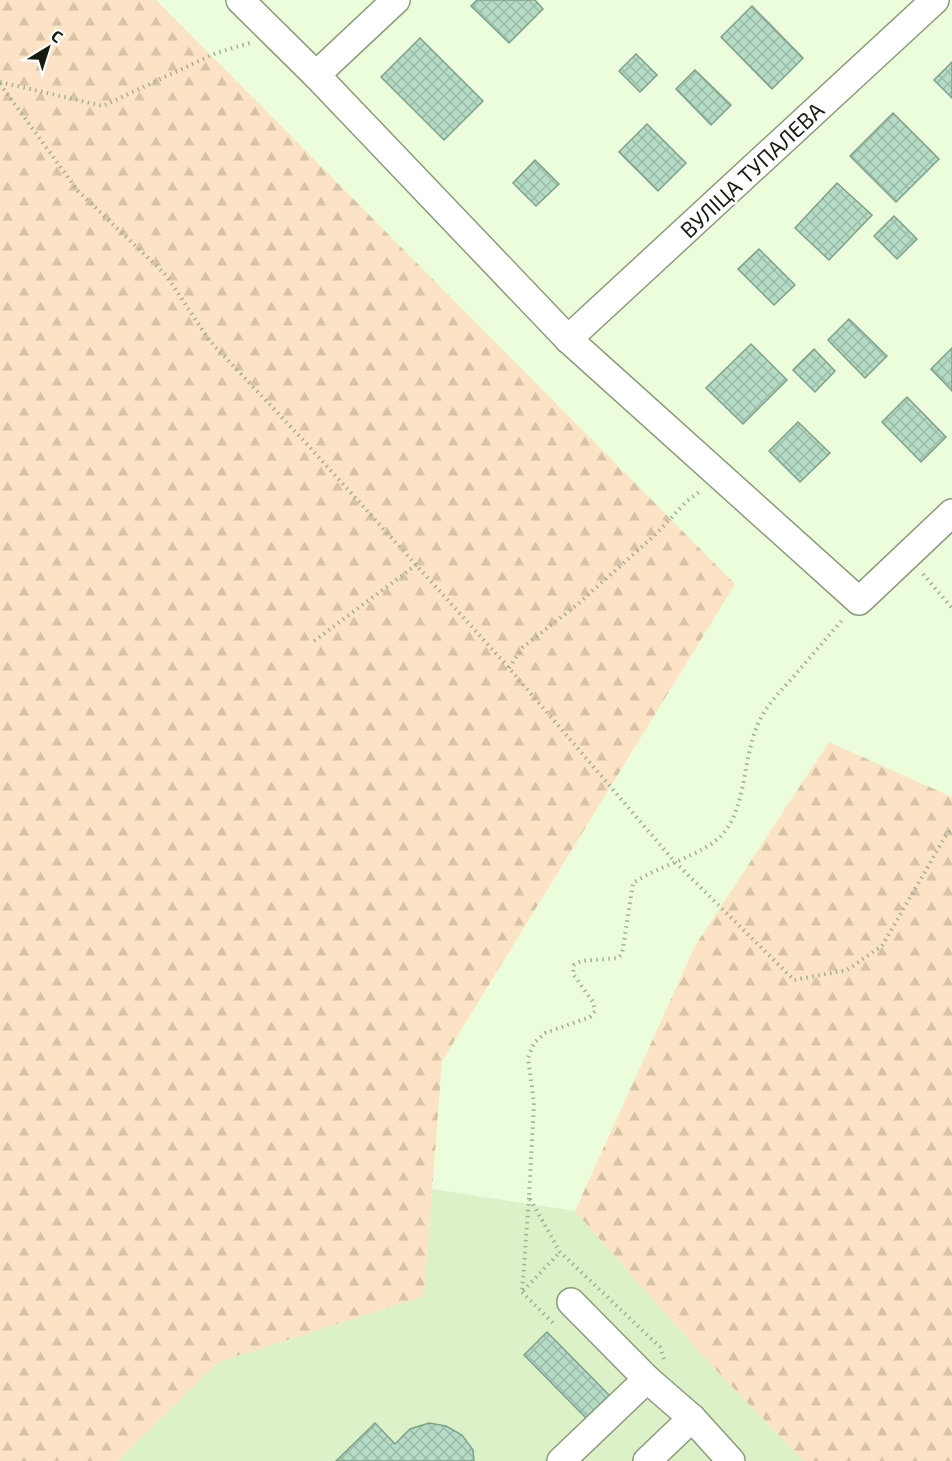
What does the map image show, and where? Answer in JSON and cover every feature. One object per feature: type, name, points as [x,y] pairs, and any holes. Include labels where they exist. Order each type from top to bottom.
[{"type":"street","points":[[240,0],[316,75],[568,339],[859,602],[952,513]]},
{"type":"street","points":[[316,75],[396,0]]},
{"type":"street","name":"ВУЛІЦА ТУПАЛЕВА","points":[[568,339],[936,0]]},
{"type":"street","points":[[571,1302],[656,1372],[692,1418],[731,1461]]},
{"type":"street","points":[[561,1461],[656,1372]]},
{"type":"street","points":[[647,1461],[692,1418]]},
{"type":"path","points":[[0,83],[103,106],[216,53],[276,35]]},
{"type":"path","points":[[0,83],[78,190],[166,275],[209,340],[305,441],[509,668],[674,861],[794,980],[847,970],[882,946],[945,837],[952,829]]},
{"type":"path","points":[[509,668],[523,647],[578,604],[655,535],[687,501],[720,476]]},
{"type":"path","points":[[907,556],[952,608]]},
{"type":"path","points":[[314,641],[416,565]]},
{"type":"path","points":[[560,1251],[522,1292],[534,1103],[528,1058],[534,1043],[544,1033],[590,1017],[595,1011],[593,1002],[573,974],[574,965],[581,961],[618,958],[622,954],[633,883],[700,850],[722,835],[736,810],[757,726],[769,704],[859,602]]},
{"type":"path","points":[[529,1197],[560,1251],[660,1347],[656,1372]]},
{"type":"shaded area","points":[[432,1189],[575,1211],[717,1371],[804,1461],[117,1461],[218,1362],[424,1296]]},
{"type":"green space","points":[[0,0],[156,0],[735,584],[442,1061],[424,1296],[218,1362],[117,1461],[0,1461]]},
{"type":"green space","points":[[829,742],[952,797],[952,1461],[804,1461],[717,1371],[575,1211],[695,946]]},
{"type":"building","points":[[477,0],[535,0],[543,9],[509,43],[471,6]]},
{"type":"building","points":[[752,6],[803,58],[772,89],[721,37]]},
{"type":"building","points":[[420,38],[483,101],[444,140],[381,77]]},
{"type":"building","points":[[636,54],[657,75],[640,92],[619,71]]},
{"type":"building","points":[[952,62],[952,98],[934,80]]},
{"type":"building","points":[[695,70],[731,105],[711,125],[676,89]]},
{"type":"building","points":[[893,113],[939,159],[896,202],[850,156]]},
{"type":"building","points":[[647,124],[686,163],[658,191],[619,152]]},
{"type":"building","points":[[535,160],[559,184],[536,206],[513,183]]},
{"type":"building","points":[[837,183],[872,215],[829,260],[795,228]]},
{"type":"building","points":[[894,216],[917,239],[897,259],[874,236]]},
{"type":"building","points":[[759,249],[795,285],[774,305],[738,269]]},
{"type":"building","points":[[849,319],[887,356],[865,378],[828,340]]},
{"type":"building","points":[[751,344],[787,380],[743,424],[706,388]]},
{"type":"building","points":[[952,348],[952,391],[931,369]]},
{"type":"building","points":[[814,349],[835,371],[815,392],[793,370]]},
{"type":"building","points":[[907,397],[946,437],[921,462],[882,422]]},
{"type":"building","points":[[798,422],[830,453],[800,482],[769,451]]},
{"type":"building","points":[[547,1332],[610,1396],[586,1418],[524,1355]]},
{"type":"building","points":[[375,1423],[395,1444],[410,1429],[429,1423],[446,1426],[462,1435],[473,1450],[474,1461],[336,1461]]}]
